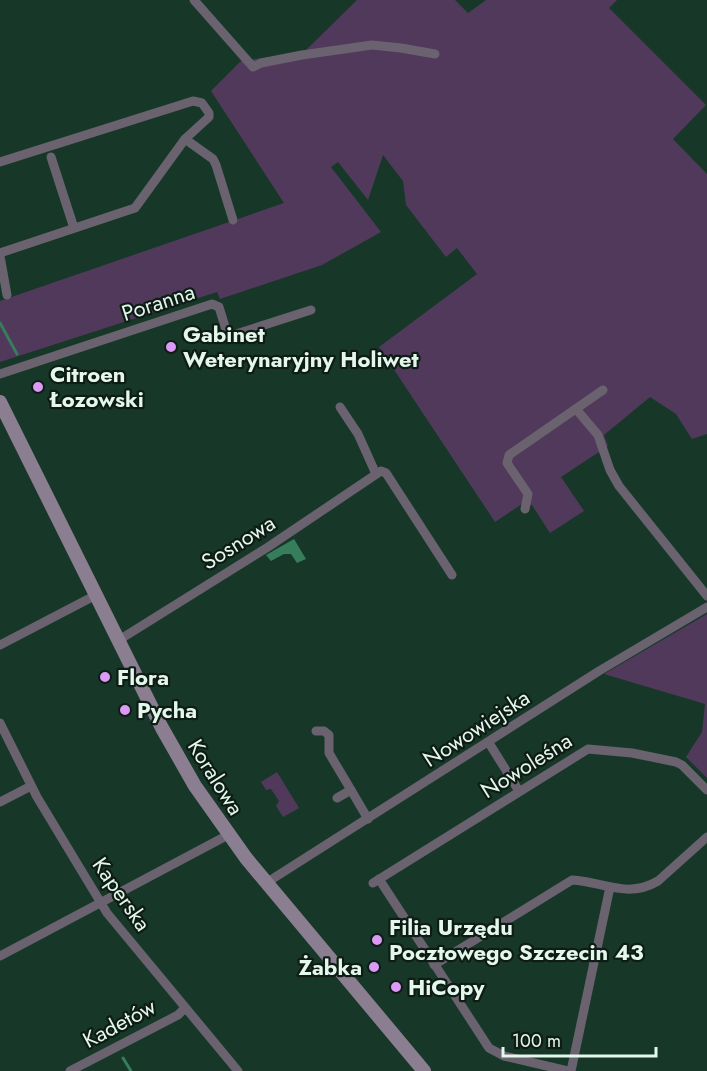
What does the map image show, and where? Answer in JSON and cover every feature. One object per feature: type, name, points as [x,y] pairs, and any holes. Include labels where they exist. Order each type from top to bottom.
[{"type":"street","points":[[194,0],[253,67],[281,59],[372,45],[435,54]]},
{"type":"street","points":[[0,162],[193,100],[207,108],[209,117],[185,139],[135,208],[0,254],[7,295]]},
{"type":"street","points":[[185,139],[213,159],[233,220]]},
{"type":"street","points":[[51,157],[74,228]]},
{"type":"street","name":"Poranna","points":[[0,374],[212,304],[219,307],[227,333],[233,335],[311,310]]},
{"type":"street","points":[[525,509],[528,494],[507,463],[509,455],[603,390]]},
{"type":"street","name":"Koralowa","points":[[0,402],[175,752],[208,806],[266,883],[424,1071]]},
{"type":"street","points":[[340,407],[358,434],[376,474],[381,471],[386,473],[452,575]]},
{"type":"street","points":[[576,409],[598,435],[610,470],[619,486],[707,596]]},
{"type":"street","name":"Sosnowa","points":[[118,640],[268,547],[376,474]]},
{"type":"street","points":[[0,645],[96,595]]},
{"type":"street","name":"Nowowiejska","points":[[266,883],[599,671],[707,607]]},
{"type":"street","name":"Kaperska","points":[[0,723],[31,786],[100,903],[232,1069]]},
{"type":"street","points":[[316,731],[324,730],[329,735],[329,753],[368,819]]},
{"type":"street","points":[[489,743],[519,791]]},
{"type":"street","name":"Nowoleśna","points":[[434,965],[376,881],[583,751],[593,748],[676,762],[707,790]]},
{"type":"street","points":[[0,802],[31,786]]},
{"type":"street","points":[[337,798],[351,790]]},
{"type":"street","points":[[0,956],[228,835]]},
{"type":"street","points":[[610,887],[570,1071],[493,1052],[482,1041],[434,965],[572,880],[610,887],[630,891],[649,886],[658,881],[707,837]]},
{"type":"street","name":"Kadetów","points":[[70,1071],[178,1015],[185,1008]]},
{"type":"shaded area","points":[[357,0],[455,0],[468,13],[486,0],[617,0],[609,8],[706,105],[673,139],[707,174],[707,434],[692,439],[676,414],[650,397],[604,435],[608,446],[561,477],[584,511],[550,533],[532,505],[522,504],[495,522],[379,347],[477,274],[457,248],[446,257],[406,205],[403,181],[383,155],[368,200],[338,162],[331,167],[381,232],[322,265],[220,299],[217,292],[0,362],[0,301],[284,203],[211,91],[241,61],[304,52]]},
{"type":"shaded area","points":[[294,539],[306,559],[297,563],[291,554],[284,554],[271,561],[266,555]]},
{"type":"shaded area","points":[[707,614],[707,778],[686,757],[702,732],[705,704],[604,674]]},
{"type":"shaded area","points":[[277,772],[299,808],[283,817],[276,806],[279,801],[271,789],[266,790],[261,782]]},
{"type":"waterway","points":[[0,323],[17,354]]},
{"type":"waterway","points":[[123,1058],[131,1071]]},
{"type":"place","name":"Gabinet Weterynaryjny Holiwet","points":[[171,347]]},
{"type":"place","name":"Citroen Łozowski","points":[[38,387]]},
{"type":"place","name":"Flora","points":[[105,677]]},
{"type":"place","name":"Pycha","points":[[125,710]]},
{"type":"place","name":"Filia Urzędu Pocztowego Szczecin 43","points":[[377,940]]},
{"type":"place","name":"Żabka","points":[[374,967]]},
{"type":"place","name":"HiCopy","points":[[396,987]]}]
